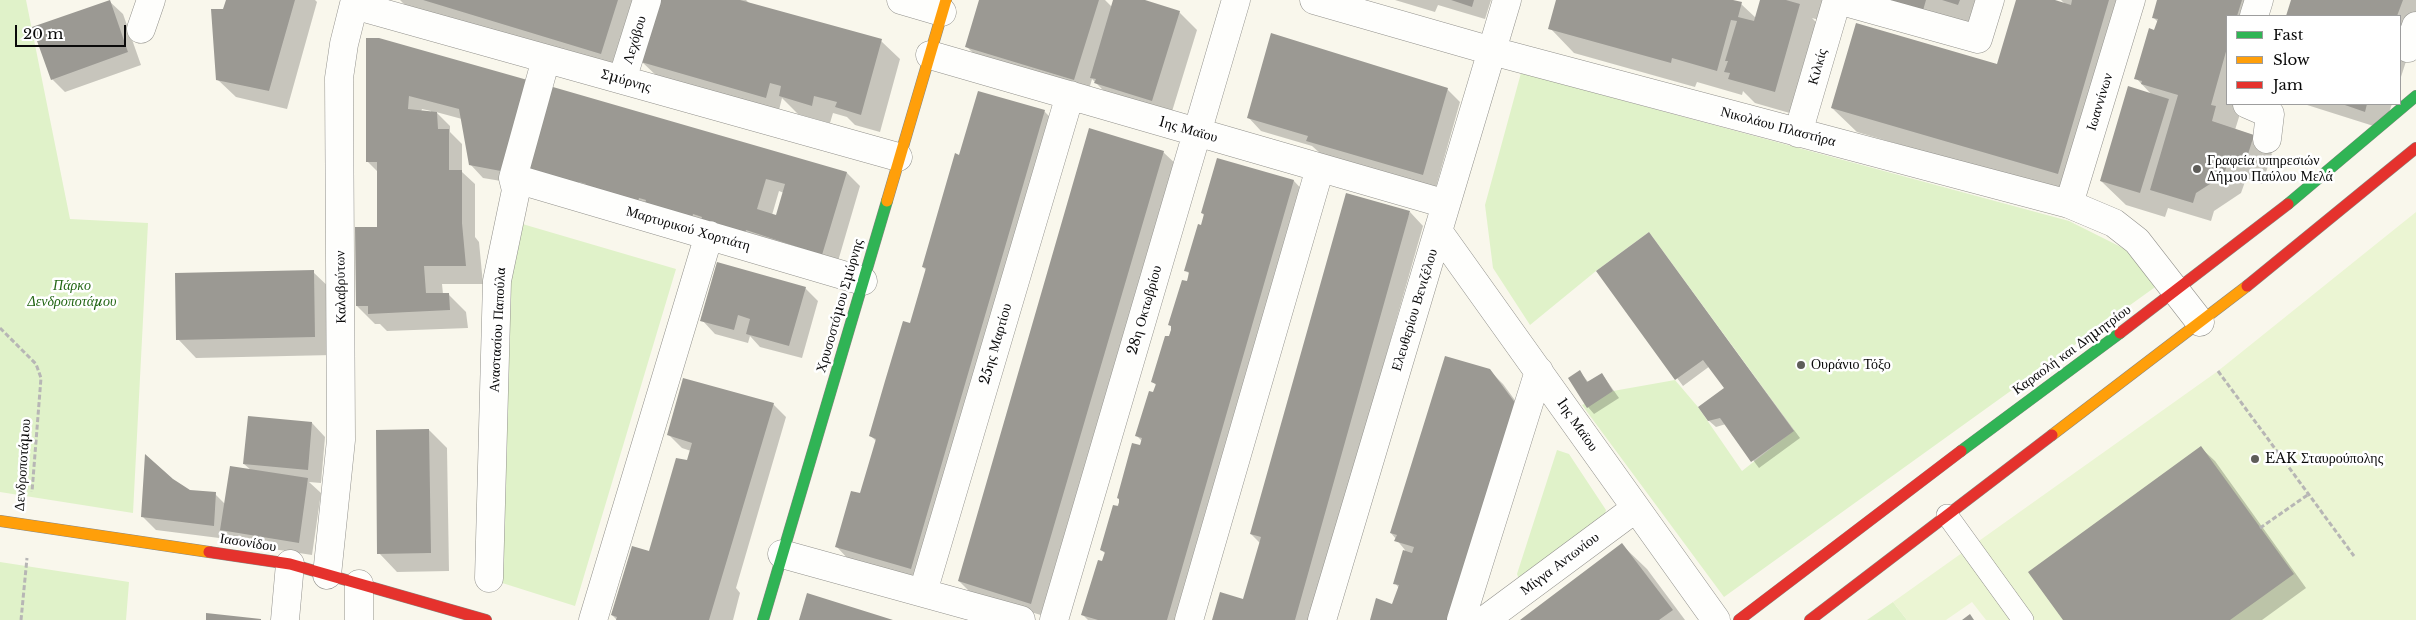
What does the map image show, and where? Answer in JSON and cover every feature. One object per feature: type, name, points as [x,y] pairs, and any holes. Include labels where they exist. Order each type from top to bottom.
[{"type":"main road","name":"Χρυσοστόμου Σμύρνης","points":[[763,620],[944,6]]},
{"type":"main road","name":"Καραολή και Δημητρίου","points":[[1739,620],[2005,418],[2176,292],[2315,182],[2416,96]]},
{"type":"main road","points":[[1810,620],[2200,322],[2416,148]]},
{"type":"main road","name":"Ιασονίδου","points":[[0,521],[290,564],[486,620]]},
{"type":"street","points":[[141,29],[150,0]]},
{"type":"street","name":"Λεχόβου","points":[[622,80],[647,0]]},
{"type":"street","points":[[901,0],[944,6]]},
{"type":"street","name":"28η Οκτωβρίου","points":[[1054,620],[1236,0]]},
{"type":"street","name":"Νικολάου Πλαστήρα","points":[[1314,0],[1492,51],[2069,204],[2114,223],[2137,241],[2200,322]]},
{"type":"street","name":"Ελευθερίου Βενιζέλου","points":[[1322,620],[1507,0]]},
{"type":"street","points":[[1837,0],[1978,39],[1990,0]]},
{"type":"street","name":"Κιλκίς","points":[[1798,133],[1837,0]]},
{"type":"street","name":"Ιωαννίνων","points":[[2069,204],[2131,0]]},
{"type":"street","points":[[2254,15],[2259,0]]},
{"type":"street","name":"Σμύρνης","points":[[355,3],[546,59],[898,157]]},
{"type":"street","name":"Καλαβρύτων","points":[[327,575],[341,440],[339,78],[344,44],[355,3]]},
{"type":"street","name":"1ης Μαϊου","points":[[930,55],[1446,204]]},
{"type":"street","name":"Αναστασίου Παπούλα","points":[[489,578],[497,281],[516,190],[513,178],[546,59]]},
{"type":"street","name":"25ης Μαρτίου","points":[[923,592],[1070,95]]},
{"type":"street","points":[[2249,105],[2270,114],[2267,139]]},
{"type":"street","points":[[1190,620],[1320,168]]},
{"type":"street","name":"Μαρτυρικού Χορτιάτη","points":[[513,178],[863,281]]},
{"type":"street","name":"1ης Μαϊου","points":[[1438,230],[1716,620]]},
{"type":"street","points":[[593,620],[709,235]]},
{"type":"street","points":[[1461,620],[1539,371]]},
{"type":"street","name":"Μίγγα Αντωνίου","points":[[1485,620],[1636,508]]},
{"type":"street","points":[[782,554],[1021,620]]},
{"type":"street","points":[[285,620],[290,564]]},
{"type":"street","points":[[359,584],[359,620]]},
{"type":"lane","points":[[1948,515],[2023,620]]},
{"type":"path","name":"Δενδροποτάμου","points":[[0,328],[36,364],[41,378],[21,620]]},
{"type":"path","points":[[2218,371],[2354,556]]},
{"type":"path","points":[[2260,528],[2309,494]]},
{"type":"green space","name":"Πάρκο Δενδροποτάμου","points":[[0,0],[26,0],[70,219],[148,223],[133,513],[0,492]]},
{"type":"green space","name":"Ουράνιο Τόξο","points":[[1521,73],[2069,221],[2129,251],[2158,285],[1724,597],[1582,405],[1613,391],[1675,380],[1698,407],[1742,471],[1794,430],[1649,232],[1596,271],[1530,325],[1493,268],[1485,205]]},
{"type":"green space","name":"EAK Σταυρούπολης","points":[[2416,212],[2416,620],[1986,620],[1972,602],[1946,620],[1907,620],[1893,602],[2218,371]]},
{"type":"green space","points":[[519,223],[676,269],[575,606],[496,581],[504,301]]},
{"type":"green space","points":[[1557,450],[1569,454],[1606,510],[1604,517],[1520,582],[1517,574]]},
{"type":"green space","points":[[0,562],[129,582],[126,620],[0,620]]},
{"type":"green space","points":[[1893,602],[1907,620],[1867,620]]},
{"type":"building","points":[[110,0],[128,52],[51,80],[32,27]]},
{"type":"building","points":[[226,0],[295,0],[269,91],[216,80],[211,9],[223,9]]},
{"type":"building","points":[[423,0],[618,0],[601,54]]},
{"type":"building","points":[[660,0],[740,0],[882,39],[861,115],[835,107],[837,102],[814,96],[812,106],[779,96],[781,86],[770,83],[766,98],[641,62]]},
{"type":"building","points":[[979,0],[1099,0],[1074,80],[965,47]]},
{"type":"building","points":[[1113,0],[1145,0],[1180,11],[1152,101],[1094,83],[1096,79],[1090,78]]},
{"type":"building","points":[[1451,0],[1474,0],[1472,7]]},
{"type":"building","points":[[1556,0],[1733,0],[1742,2],[1738,17],[1754,21],[1760,0],[1786,0],[1800,4],[1775,92],[1728,79],[1730,73],[1724,72],[1728,61],[1725,61],[1737,21],[1731,20],[1717,71],[1672,58],[1671,63],[1548,29]]},
{"type":"building","points":[[1880,0],[1926,0],[1922,14]]},
{"type":"building","points":[[1942,0],[1960,0],[1958,5]]},
{"type":"building","points":[[2016,0],[2055,0],[2071,5],[2072,0],[2109,0],[2058,174],[1831,108],[1856,23],[1997,64]]},
{"type":"building","points":[[2157,0],[2242,0],[2237,15],[2226,15],[2226,52],[2211,105],[2216,106],[2212,121],[2254,135],[2244,167],[2228,161],[2224,175],[2196,193],[2193,203],[2150,190],[2178,95],[2141,84],[2142,81],[2134,79],[2149,28],[2154,30],[2158,19],[2152,18]]},
{"type":"building","points":[[2291,0],[2403,0],[2397,15],[2286,15]]},
{"type":"building","points":[[1271,33],[1448,88],[1423,175],[1306,141],[1308,136],[1247,118]]},
{"type":"building","points":[[366,38],[379,38],[531,81],[506,172],[469,165],[459,109],[409,96],[408,109],[437,112],[438,129],[449,129],[449,170],[462,170],[462,223],[466,266],[424,266],[426,293],[449,293],[450,310],[368,314],[368,306],[356,306],[355,227],[377,227],[377,162],[366,162]]},
{"type":"building","points":[[546,85],[847,172],[822,255],[746,230],[744,237],[700,224],[702,217],[693,214],[691,221],[644,206],[646,200],[639,198],[637,205],[584,191],[586,184],[579,182],[577,190],[521,173]],"holes":[[[766,179],[785,184],[776,215],[757,209]]]},
{"type":"building","points":[[2128,86],[2169,99],[2140,193],[2100,181]]},
{"type":"building","points":[[978,91],[1045,110],[911,569],[835,547],[851,491],[860,493],[876,439],[869,436],[885,381],[903,321],[910,323],[926,268],[922,267],[955,153],[959,155]]},
{"type":"building","points":[[2345,105],[2367,105],[2365,112]]},
{"type":"building","points":[[1089,128],[1164,151],[1031,604],[958,581]]},
{"type":"building","points":[[1217,158],[1294,180],[1167,620],[1098,620],[1081,615],[1098,560],[1102,561],[1105,552],[1100,550],[1113,505],[1118,506],[1119,503],[1117,498],[1132,443],[1140,445],[1142,438],[1135,436],[1149,391],[1153,392],[1156,384],[1151,382],[1165,336],[1169,336],[1171,330],[1171,326],[1168,325],[1182,280],[1187,281],[1189,272],[1184,271],[1198,224],[1201,225],[1204,214],[1201,213]]},
{"type":"building","points":[[1346,193],[1410,211],[1295,620],[1212,620],[1220,592],[1243,599],[1261,537],[1250,534]]},
{"type":"building","points":[[1649,232],[1794,431],[1751,462],[1720,418],[1708,421],[1698,407],[1724,388],[1703,360],[1675,380],[1596,271]]},
{"type":"building","points":[[717,262],[806,287],[789,346],[746,334],[750,319],[738,315],[734,330],[700,321]]},
{"type":"building","points":[[314,270],[315,337],[176,340],[175,273]]},
{"type":"building","points":[[1445,356],[1490,369],[1516,404],[1448,620],[1370,620],[1376,598],[1392,604],[1399,585],[1393,584],[1403,550],[1412,553],[1414,547],[1394,541],[1397,535],[1390,533]]},
{"type":"building","points":[[1580,370],[1587,382],[1602,373],[1613,391],[1587,408],[1568,378]]},
{"type":"building","points":[[683,378],[774,403],[709,620],[616,620],[617,617],[611,615],[632,546],[649,551],[676,458],[687,460],[692,443],[667,435]]},
{"type":"building","points":[[248,416],[312,422],[308,470],[243,464]]},
{"type":"building","points":[[429,429],[431,553],[377,554],[376,430]]},
{"type":"building","points":[[2201,446],[2294,574],[2230,620],[2063,620],[2028,572]]},
{"type":"building","points":[[145,454],[173,479],[190,490],[216,492],[214,526],[141,517]]},
{"type":"building","points":[[230,466],[308,478],[299,543],[220,530]]},
{"type":"building","points":[[1622,543],[1673,610],[1659,620],[1520,620]]},
{"type":"building","points":[[807,593],[893,620],[799,620]]},
{"type":"building","points":[[206,613],[261,619],[261,620],[206,620]]},
{"type":"building","points":[[1970,614],[1974,620],[1962,620]]},
{"type":"traffic: fast","points":[[2288,204],[2416,96]]},
{"type":"traffic: fast","points":[[763,620],[887,201]]},
{"type":"traffic: fast","points":[[1961,451],[2120,333]]},
{"type":"traffic: slow","points":[[887,201],[946,0]]},
{"type":"traffic: slow","points":[[2052,435],[2247,286]]},
{"type":"traffic: slow","points":[[0,521],[209,552]]},
{"type":"traffic: jam","points":[[2247,286],[2416,148]]},
{"type":"traffic: jam","points":[[2120,333],[2288,204]]},
{"type":"traffic: jam","points":[[1810,620],[2052,435]]},
{"type":"traffic: jam","points":[[1739,620],[1961,451]]},
{"type":"traffic: jam","points":[[209,552],[290,564],[486,620]]},
{"type":"place","name":"Γραφεία υπηρεσιών Δήμου Παύλου Μελά","points":[[2197,169]]},
{"type":"place","name":"Ουράνιο Τόξο","points":[[1801,365]]},
{"type":"place","name":"EAK Σταυρούπολης","points":[[2255,459]]}]
